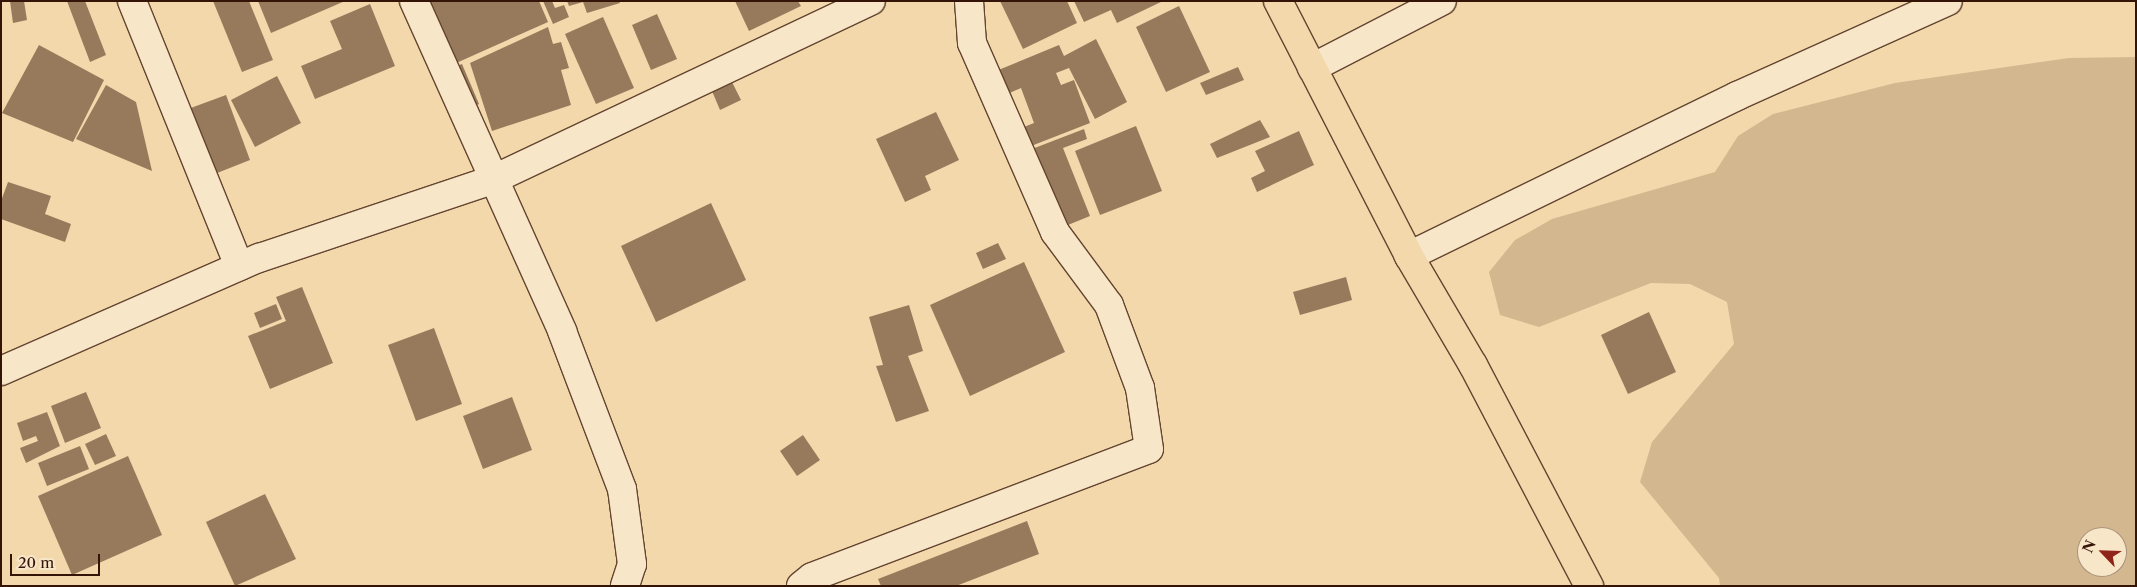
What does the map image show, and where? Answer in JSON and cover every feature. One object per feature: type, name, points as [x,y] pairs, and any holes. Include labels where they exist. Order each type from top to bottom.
[{"type":"main road","points":[[1278,1],[1409,256],[1472,365],[1590,586]]},
{"type":"street","points":[[132,1],[239,266]]},
{"type":"street","points":[[414,1],[492,180],[562,332],[622,489],[632,564],[625,586]]},
{"type":"street","points":[[1,371],[239,266],[492,180],[871,1]]},
{"type":"street","points":[[801,586],[812,577],[1149,449],[1140,388],[1108,305],[1055,232],[972,43],[969,1]]},
{"type":"street","points":[[1312,68],[1442,1]]},
{"type":"street","points":[[1409,256],[1736,96],[1948,1]]},
{"type":"shaded area","points":[[2136,57],[2136,586],[1720,586],[1719,578],[1640,482],[1652,442],[1734,344],[1727,302],[1690,284],[1651,283],[1539,327],[1500,315],[1489,272],[1515,240],[1552,219],[1715,172],[1738,136],[1773,114],[1895,83],[2069,58]]},
{"type":"building","points":[[10,1],[24,1],[27,20],[13,23]]},
{"type":"building","points":[[67,1],[85,1],[106,55],[90,62]]},
{"type":"building","points":[[213,1],[249,1],[273,60],[242,72]]},
{"type":"building","points":[[258,1],[345,1],[271,33]]},
{"type":"building","points":[[427,1],[539,1],[548,22],[454,64]]},
{"type":"building","points":[[543,1],[552,1],[555,8],[564,5],[569,17],[553,24]]},
{"type":"building","points":[[567,1],[619,1],[620,3],[587,13],[583,2],[569,6]]},
{"type":"building","points":[[735,1],[798,1],[801,6],[749,31]]},
{"type":"building","points":[[1000,1],[1067,1],[1077,23],[1023,49]]},
{"type":"building","points":[[1074,1],[1163,1],[1117,23],[1111,10],[1084,22]]},
{"type":"building","points":[[370,4],[395,66],[315,99],[301,66],[342,49],[330,21]]},
{"type":"building","points":[[1179,6],[1210,72],[1166,92],[1136,27]]},
{"type":"building","points":[[657,14],[677,59],[651,70],[632,25]]},
{"type":"building","points":[[603,17],[634,88],[596,104],[565,34]]},
{"type":"building","points":[[548,27],[553,44],[561,42],[569,68],[561,70],[571,105],[492,131],[470,63]]},
{"type":"building","points":[[1096,39],[1127,102],[1095,119],[1069,68],[1056,73],[1061,85],[1074,80],[1090,123],[1026,148],[1019,129],[1034,123],[1021,88],[1005,95],[996,71],[1059,45],[1064,56]]},
{"type":"building","points":[[39,45],[104,80],[73,142],[2,113]]},
{"type":"building","points":[[462,64],[479,104],[464,111],[445,71]]},
{"type":"building","points":[[1238,67],[1244,80],[1206,95],[1200,83]]},
{"type":"building","points":[[277,76],[301,123],[255,147],[231,100]]},
{"type":"building","points":[[732,82],[741,100],[720,110],[712,91]]},
{"type":"building","points":[[106,85],[136,102],[152,171],[76,139]]},
{"type":"building","points":[[226,95],[250,160],[212,175],[188,109]]},
{"type":"building","points":[[936,112],[959,160],[925,176],[931,190],[905,202],[876,139]]},
{"type":"building","points":[[1260,120],[1270,137],[1217,158],[1210,144]]},
{"type":"building","points":[[1136,126],[1162,191],[1100,215],[1075,151]]},
{"type":"building","points":[[1084,129],[1087,139],[1063,148],[1090,216],[1063,227],[1032,149]]},
{"type":"building","points":[[1299,131],[1314,165],[1257,192],[1251,178],[1265,171],[1255,151]]},
{"type":"building","points":[[8,182],[51,196],[45,214],[71,224],[65,242],[1,219],[1,201]]},
{"type":"building","points":[[711,203],[746,280],[656,322],[621,246]]},
{"type":"building","points":[[998,243],[1006,259],[983,269],[976,253]]},
{"type":"building","points":[[1024,262],[1065,352],[970,396],[930,305]]},
{"type":"building","points":[[1346,277],[1352,300],[1300,315],[1293,292]]},
{"type":"building","points":[[302,287],[333,363],[270,389],[248,336],[286,321],[276,297]]},
{"type":"building","points":[[276,304],[282,319],[260,328],[254,313]]},
{"type":"building","points":[[909,305],[923,351],[908,356],[929,411],[896,422],[876,366],[883,365],[869,317]]},
{"type":"building","points":[[1649,312],[1676,372],[1628,394],[1601,335]]},
{"type":"building","points":[[434,328],[462,404],[416,421],[388,345]]},
{"type":"building","points":[[86,392],[101,428],[65,443],[51,406]]},
{"type":"building","points":[[512,397],[532,450],[483,469],[463,416]]},
{"type":"building","points":[[47,412],[60,446],[26,463],[20,448],[38,441],[36,436],[23,441],[17,423]]},
{"type":"building","points":[[106,434],[116,456],[95,465],[85,444]]},
{"type":"building","points":[[803,435],[820,460],[797,476],[780,451]]},
{"type":"building","points":[[80,446],[89,469],[47,486],[38,463]]},
{"type":"building","points":[[128,456],[162,535],[72,575],[38,496]]},
{"type":"building","points":[[265,494],[296,559],[235,586],[206,522]]},
{"type":"building","points":[[1027,521],[1039,554],[956,586],[881,586],[878,579]]}]
